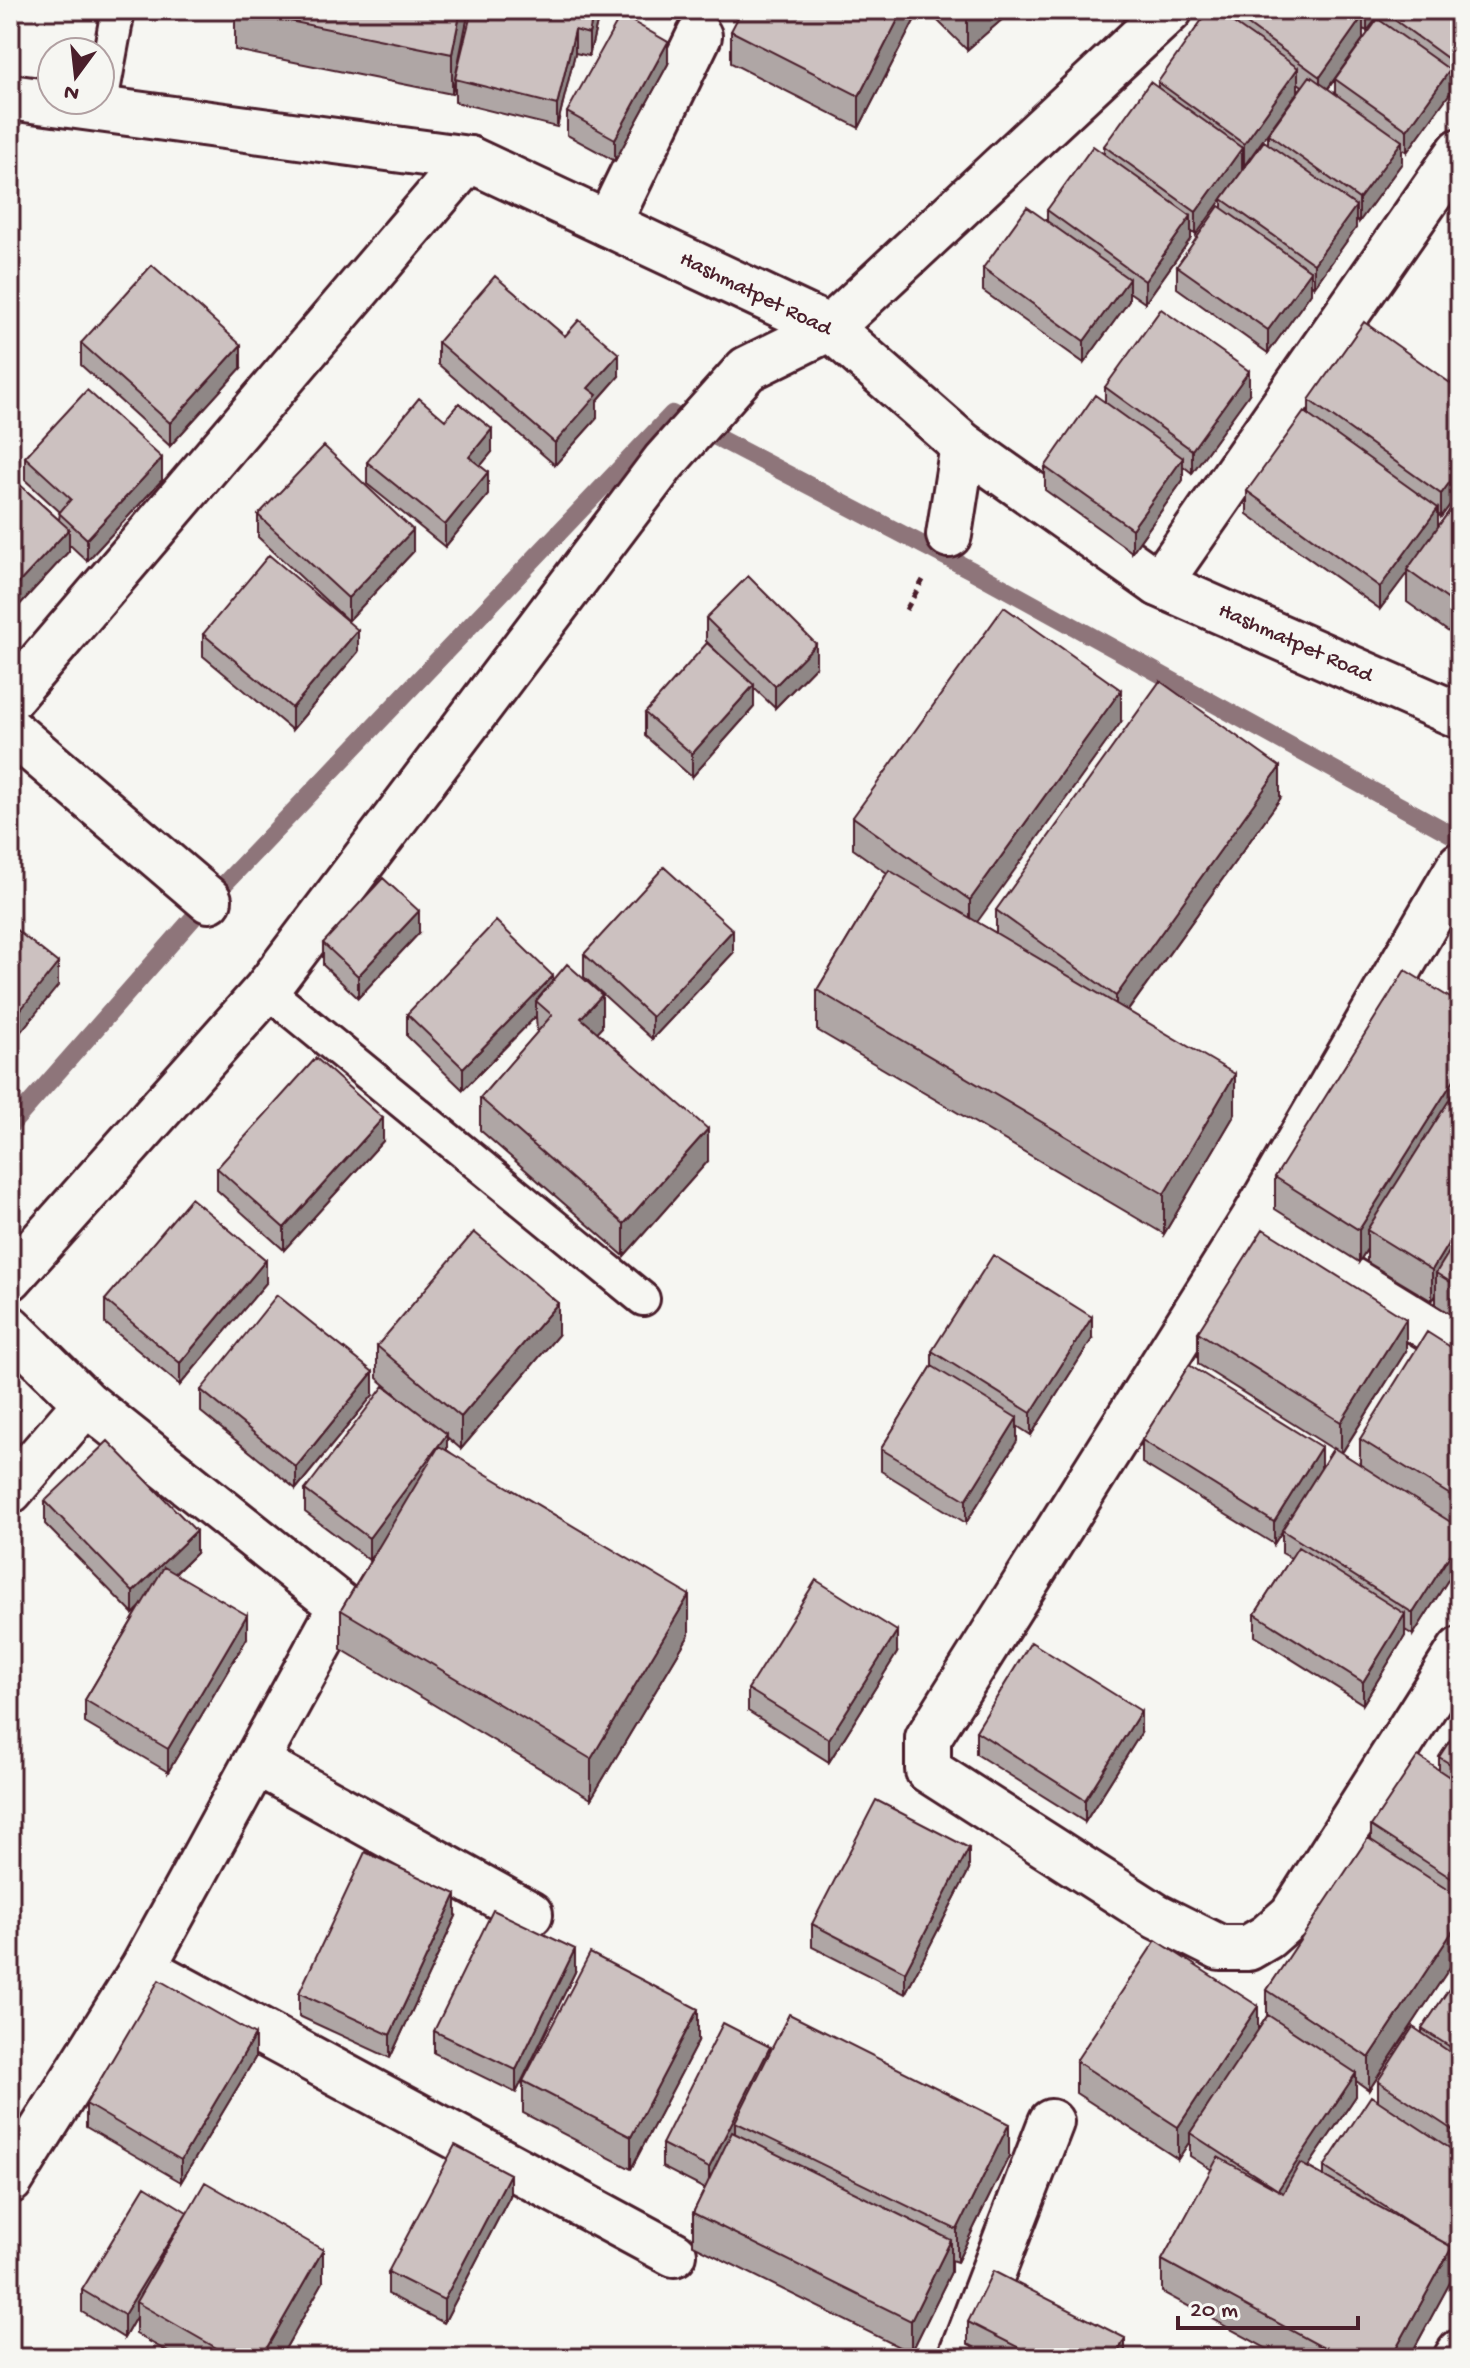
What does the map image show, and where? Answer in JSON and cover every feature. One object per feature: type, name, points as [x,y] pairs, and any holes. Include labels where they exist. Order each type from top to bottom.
[{"type":"street","points":[[10,1278],[266,990],[664,462],[747,369],[830,328],[1170,10]]},
{"type":"street","points":[[608,224],[699,36]]},
{"type":"street","name":"Hashmatpet Road","points":[[10,97],[36,100]]},
{"type":"street","name":"Hashmatpet Road","points":[[116,110],[469,159],[830,328],[963,445],[1159,584],[1460,716]]},
{"type":"street","points":[[1159,584],[1460,151]]},
{"type":"street","points":[[10,698],[469,159]]},
{"type":"street","points":[[949,535],[963,445]]},
{"type":"street","points":[[10,730],[209,900]]},
{"type":"street","points":[[1450,880],[1253,1220],[928,1738],[928,1770],[1156,1916],[1220,1948],[1248,1948],[1267,1937],[1292,1915],[1460,1650]]},
{"type":"street","points":[[1253,1220],[1460,1347]]},
{"type":"street","points":[[10,1328],[86,1403],[341,1606],[143,1968],[10,2181]]},
{"type":"street","points":[[10,1491],[86,1403]]},
{"type":"street","points":[[256,1762],[530,1914]]},
{"type":"street","points":[[143,1968],[674,2254]]},
{"type":"street","points":[[960,2358],[1051,2122]]},
{"type":"street","points":[[1456,2358],[1460,2352]]},
{"type":"lane","points":[[113,36],[118,10]]},
{"type":"lane","points":[[266,990],[643,1299]]},
{"type":"path","points":[[906,610],[910,603]]},
{"type":"building","points":[[235,10],[461,10],[452,54]]},
{"type":"building","points":[[472,10],[594,10],[589,34],[575,30],[557,105],[455,79]]},
{"type":"building","points":[[742,10],[903,10],[859,96],[731,31]]},
{"type":"building","points":[[959,10],[976,10],[967,18]]},
{"type":"building","points":[[1209,10],[1215,10],[1298,68],[1244,144],[1158,82]]},
{"type":"building","points":[[1240,10],[1354,10],[1363,16],[1320,77],[1236,16]]},
{"type":"building","points":[[1381,10],[1460,10],[1460,55],[1454,63]]},
{"type":"building","points":[[621,15],[668,42],[615,139],[567,112]]},
{"type":"building","points":[[1378,19],[1450,70],[1407,130],[1335,79]]},
{"type":"building","points":[[1310,76],[1402,141],[1359,199],[1268,134]]},
{"type":"building","points":[[1150,82],[1242,148],[1196,212],[1104,146]]},
{"type":"building","points":[[1264,141],[1356,206],[1314,264],[1222,199]]},
{"type":"building","points":[[1093,146],[1191,216],[1145,281],[1047,210]]},
{"type":"building","points":[[1219,206],[1311,271],[1268,330],[1177,266]]},
{"type":"building","points":[[1027,207],[1129,279],[1084,341],[983,268]]},
{"type":"building","points":[[152,265],[241,345],[170,423],[81,343]]},
{"type":"building","points":[[495,276],[565,336],[579,320],[619,354],[588,388],[597,395],[555,443],[438,342]]},
{"type":"building","points":[[1161,309],[1249,371],[1192,450],[1105,387]]},
{"type":"building","points":[[1364,322],[1460,390],[1460,468],[1441,494],[1309,400]]},
{"type":"building","points":[[87,390],[162,458],[87,539],[59,513],[71,499],[25,457]]},
{"type":"building","points":[[1095,395],[1183,458],[1132,529],[1045,467]]},
{"type":"building","points":[[419,398],[445,420],[459,403],[492,429],[469,457],[488,472],[445,525],[367,462]]},
{"type":"building","points":[[1304,412],[1438,508],[1380,587],[1247,491]]},
{"type":"building","points":[[324,446],[413,530],[348,598],[258,515]]},
{"type":"building","points":[[10,476],[69,529],[14,588],[10,584]]},
{"type":"building","points":[[1460,496],[1460,608],[1407,570]]},
{"type":"building","points":[[269,555],[358,630],[292,708],[203,634]]},
{"type":"building","points":[[748,576],[816,644],[775,686],[706,618]]},
{"type":"building","points":[[1004,607],[1121,690],[970,900],[853,817]]},
{"type":"building","points":[[707,643],[754,685],[692,754],[645,713]]},
{"type":"building","points":[[1160,681],[1280,767],[1116,996],[996,910]]},
{"type":"building","points":[[664,867],[733,930],[652,1017],[584,954]]},
{"type":"building","points":[[889,870],[1235,1074],[1164,1194],[817,990]]},
{"type":"building","points":[[383,878],[419,911],[358,976],[323,943]]},
{"type":"building","points":[[496,921],[553,976],[463,1068],[407,1014]]},
{"type":"building","points":[[10,925],[58,963],[10,1023]]},
{"type":"building","points":[[567,964],[602,995],[581,1018],[708,1129],[624,1224],[480,1098],[552,1015],[536,1001]]},
{"type":"building","points":[[1405,970],[1460,1004],[1460,1070],[1359,1230],[1275,1177]]},
{"type":"building","points":[[316,1058],[383,1118],[284,1228],[217,1168]]},
{"type":"building","points":[[1460,1083],[1460,1224],[1432,1270],[1367,1230]]},
{"type":"building","points":[[191,1198],[266,1260],[180,1363],[105,1300]]},
{"type":"building","points":[[1263,1229],[1406,1319],[1341,1422],[1198,1332]]},
{"type":"building","points":[[474,1232],[558,1303],[461,1417],[377,1346]]},
{"type":"building","points":[[1460,1234],[1460,1288],[1436,1273]]},
{"type":"building","points":[[993,1255],[1092,1317],[1031,1413],[932,1351]]},
{"type":"building","points":[[277,1295],[373,1372],[296,1467],[201,1390]]},
{"type":"building","points":[[1427,1332],[1460,1353],[1460,1501],[1360,1439]]},
{"type":"building","points":[[1189,1365],[1321,1447],[1274,1522],[1142,1440]]},
{"type":"building","points":[[932,1366],[1017,1418],[966,1500],[881,1449]]},
{"type":"building","points":[[384,1386],[447,1434],[369,1538],[305,1490]]},
{"type":"building","points":[[108,1441],[196,1531],[133,1592],[45,1501]]},
{"type":"building","points":[[439,1446],[689,1595],[591,1759],[341,1610]]},
{"type":"building","points":[[1334,1448],[1460,1528],[1460,1539],[1413,1613],[1282,1530]]},
{"type":"building","points":[[1298,1547],[1405,1614],[1363,1682],[1255,1614]]},
{"type":"building","points":[[164,1567],[247,1615],[168,1749],[85,1700]]},
{"type":"building","points":[[816,1580],[897,1631],[829,1739],[748,1689]]},
{"type":"building","points":[[1031,1642],[1141,1711],[1085,1800],[976,1731]]},
{"type":"building","points":[[1460,1725],[1460,1770],[1439,1757]]},
{"type":"building","points":[[1418,1756],[1460,1784],[1460,1884],[1371,1826]]},
{"type":"building","points":[[876,1800],[969,1848],[905,1972],[812,1924]]},
{"type":"building","points":[[1368,1838],[1460,1898],[1460,1920],[1369,2058],[1267,1990]]},
{"type":"building","points":[[365,1852],[456,1894],[390,2035],[299,1993]]},
{"type":"building","points":[[493,1910],[575,1949],[516,2070],[434,2031]]},
{"type":"building","points":[[1156,1940],[1258,2006],[1178,2127],[1076,2061]]},
{"type":"building","points":[[590,1953],[698,2009],[631,2137],[523,2081]]},
{"type":"building","points":[[1460,1973],[1460,2053],[1422,2029]]},
{"type":"building","points":[[159,1980],[255,2035],[181,2160],[86,2104]]},
{"type":"building","points":[[789,2014],[1009,2124],[957,2230],[735,2122]]},
{"type":"building","points":[[1268,2015],[1356,2073],[1278,2190],[1190,2133]]},
{"type":"building","points":[[723,2023],[770,2047],[709,2168],[662,2144]]},
{"type":"building","points":[[1413,2027],[1460,2059],[1460,2135],[1378,2081]]},
{"type":"building","points":[[1371,2096],[1460,2155],[1460,2256],[1452,2251],[1452,2247],[1324,2167]]},
{"type":"building","points":[[732,2132],[951,2240],[911,2321],[693,2213]]},
{"type":"building","points":[[455,2145],[510,2174],[444,2300],[388,2272]]},
{"type":"building","points":[[1218,2157],[1283,2193],[1300,2163],[1452,2247],[1391,2358],[1342,2358],[1162,2260]]},
{"type":"building","points":[[205,2182],[323,2250],[261,2358],[234,2358],[136,2302]]},
{"type":"building","points":[[145,2186],[187,2212],[124,2315],[82,2290]]},
{"type":"building","points":[[993,2271],[1125,2338],[1115,2358],[1039,2358],[968,2322]]},
{"type":"building","points":[[736,2348],[763,2358],[732,2358]]},
{"type":"waterway","points":[[10,1126],[209,900],[672,414],[971,570],[1460,839]]}]
